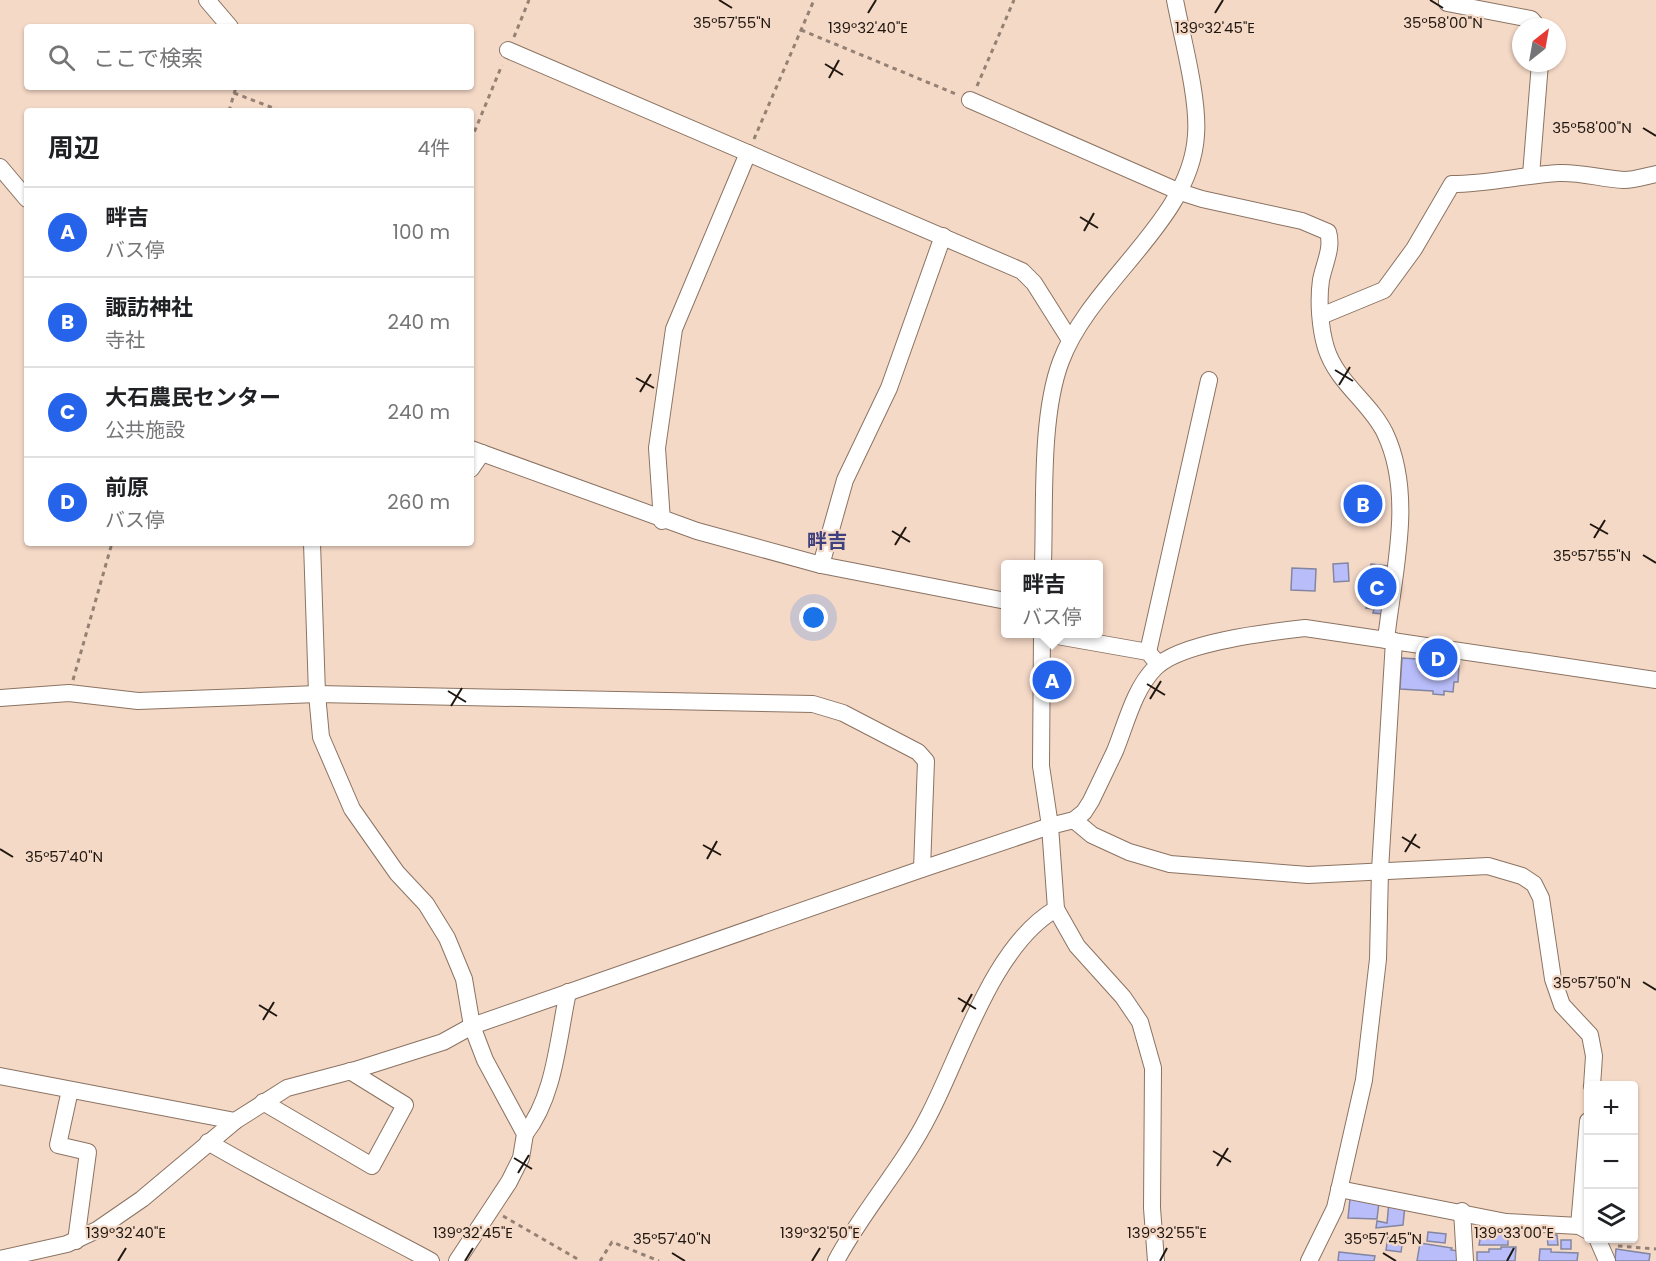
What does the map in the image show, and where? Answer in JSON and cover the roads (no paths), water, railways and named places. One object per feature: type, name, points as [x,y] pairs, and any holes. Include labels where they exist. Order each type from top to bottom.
[{"type":"street","points":[[207,0],[227,24]]},
{"type":"street","points":[[1043,560],[1050,413],[1060,362],[1070,340],[1089,310],[1180,192],[1194,160],[1197,132],[1175,0]]},
{"type":"street","points":[[1447,0],[1447,3],[1526,18]]},
{"type":"street","points":[[508,50],[1022,271],[1034,283],[1070,340]]},
{"type":"street","points":[[1531,175],[1539,72]]},
{"type":"street","points":[[970,100],[1180,192],[1302,221],[1328,232],[1329,253],[1319,299],[1329,354],[1347,385],[1371,411],[1385,432],[1393,452],[1400,521],[1390,640],[1377,959],[1369,1044],[1364,1080],[1330,1222],[1309,1261]]},
{"type":"street","points":[[662,521],[657,448],[674,329],[748,153]]},
{"type":"street","points":[[0,167],[24,195]]},
{"type":"street","points":[[1321,316],[1384,290],[1414,249],[1452,184],[1492,183],[1531,175],[1590,174],[1625,180],[1656,174]]},
{"type":"street","points":[[821,565],[845,480],[889,388],[943,236]]},
{"type":"street","points":[[0,1259],[76,1241],[141,1199],[235,1121],[287,1088],[443,1042],[472,1026],[922,869],[1074,820],[1084,813],[1153,659],[1209,380]]},
{"type":"street","points":[[477,451],[662,521],[821,565],[1001,601]]},
{"type":"street","points":[[312,546],[317,694],[321,737],[352,809],[397,873],[426,904],[447,938],[464,979],[472,1026],[485,1059],[525,1134]]},
{"type":"street","points":[[1065,638],[1153,659],[1254,634],[1305,628],[1656,680]]},
{"type":"street","points":[[1044,638],[1041,766],[1050,826],[1056,909],[1077,946],[1123,997],[1140,1022],[1149,1048],[1154,1068],[1152,1208],[1156,1261]]},
{"type":"street","points":[[0,698],[69,693],[138,701],[317,694],[813,704],[843,713],[918,752],[926,761],[922,869]]},
{"type":"street","points":[[1074,820],[1092,835],[1110,844],[1170,864],[1308,875],[1488,866],[1512,871],[1534,884],[1541,898],[1553,979],[1562,1005],[1590,1035],[1594,1056],[1592,1081]]},
{"type":"street","points":[[836,1261],[854,1227],[929,1116],[986,994],[1002,966],[1032,928],[1056,909]]},
{"type":"street","points":[[457,1261],[509,1182],[520,1158],[525,1134],[534,1122],[545,1097],[568,992]]},
{"type":"street","points":[[263,1102],[372,1166],[405,1105],[350,1071]]},
{"type":"street","points":[[0,1076],[235,1121]]},
{"type":"street","points":[[70,1090],[58,1145],[88,1152],[76,1241]]},
{"type":"street","points":[[1585,1189],[1587,1135]]},
{"type":"street","points":[[208,1142],[277,1182],[361,1223],[431,1261]]},
{"type":"street","points":[[1339,1189],[1462,1211],[1506,1222],[1584,1228]]},
{"type":"street","points":[[1462,1211],[1465,1261]]},
{"type":"place","name":"諏訪神社","points":[[1363,504]]},
{"type":"place","name":"大石農民センター","points":[[1377,587]]},
{"type":"place","name":"前原","points":[[1438,658]]},
{"type":"place","name":"畔吉","points":[[1052,680]]},
{"type":"district","name":"畔吉","points":[[827,541]]}]
